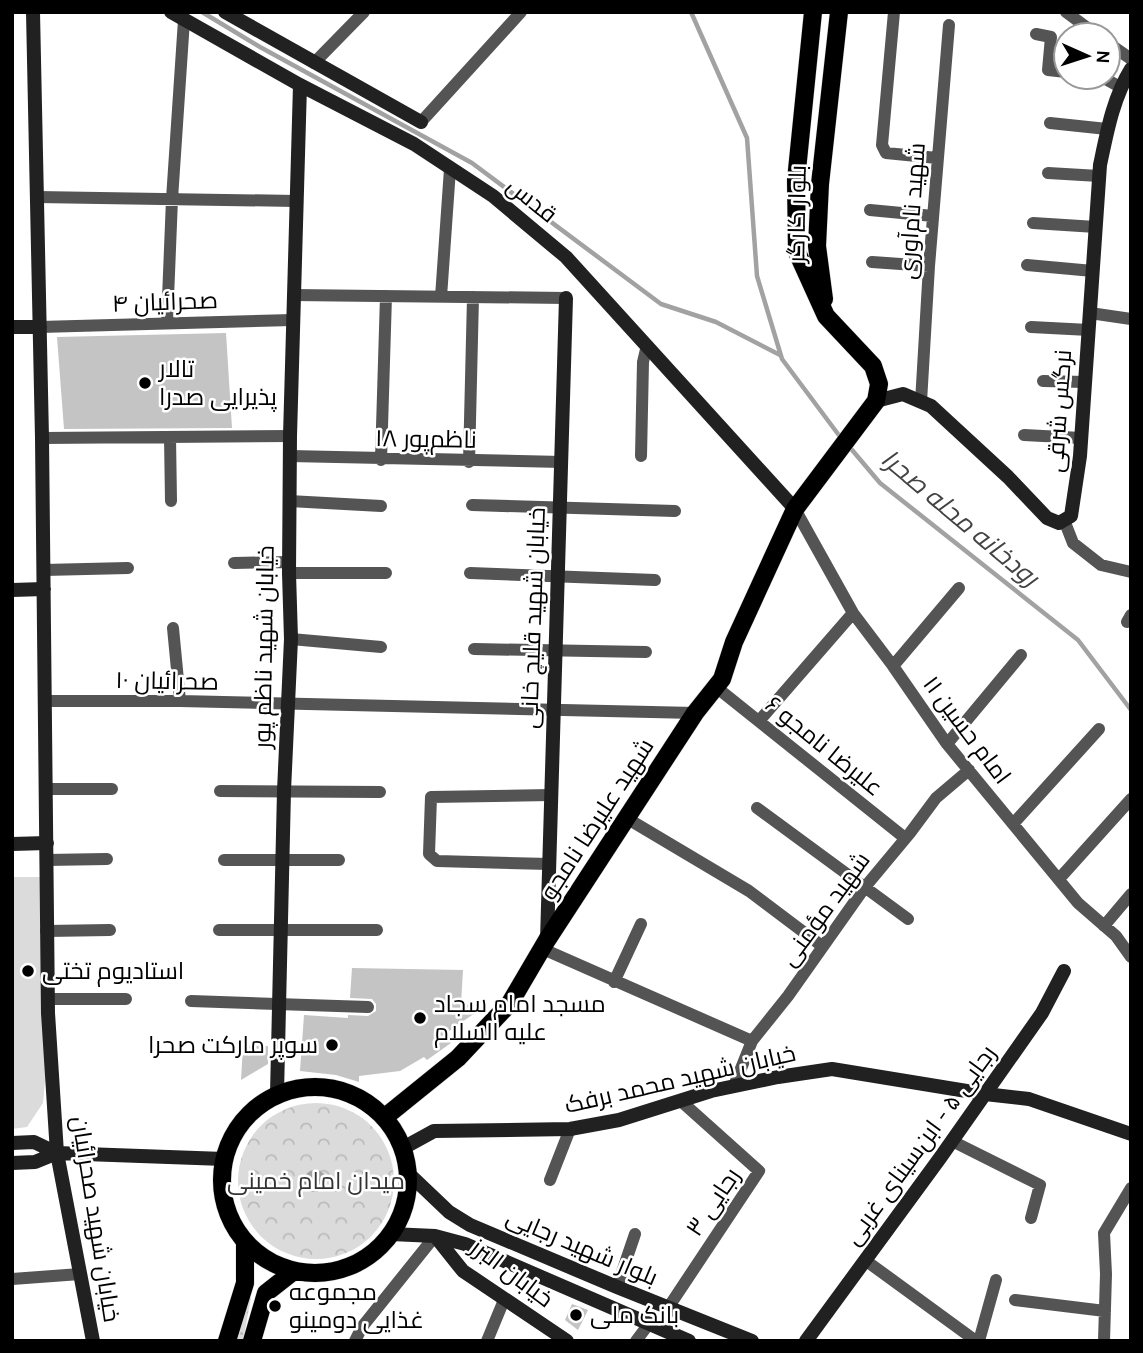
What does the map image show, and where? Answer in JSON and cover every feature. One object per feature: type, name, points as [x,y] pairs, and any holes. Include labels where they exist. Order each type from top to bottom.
[{"type":"main road","name":"بلوار کارگر","points":[[813,12],[796,180],[797,252],[826,316]]},
{"type":"main road","name":"بلوار کارگر","points":[[826,316],[817,246],[820,184],[839,12]]},
{"type":"main road","points":[[826,316],[873,366],[879,384],[876,401]]},
{"type":"main road","name":"شهید علیرضا نامجو","points":[[385,1117],[458,1058],[510,1003],[695,713],[722,679],[734,642],[795,509],[876,401]]},
{"type":"main road","points":[[306,1086],[335,1088],[362,1098],[385,1117],[403,1148],[408,1173],[408,1192],[402,1214],[391,1234],[373,1254],[349,1267],[322,1273],[294,1271],[267,1260],[245,1242],[229,1217],[222,1189],[224,1159],[234,1132],[253,1110],[277,1094],[306,1086]]},
{"type":"main road","points":[[228,1341],[244,1283],[245,1242]]},
{"type":"main road","points":[[252,1341],[267,1293],[294,1271]]},
{"type":"street","name":"خیابان شهید صحرائیان","points":[[33,12],[46,701],[48,999],[57,1153],[93,1341]]},
{"type":"street","name":"قدس","points":[[171,12],[300,86],[414,144],[493,196],[566,257],[795,509]]},
{"type":"street","points":[[225,12],[421,122],[521,12]]},
{"type":"street","points":[[314,62],[363,12]]},
{"type":"street","points":[[894,12],[882,145],[886,153],[937,158]]},
{"type":"street","points":[[167,323],[184,20]]},
{"type":"street","name":"شهید نام‌آوری","points":[[921,402],[948,25]]},
{"type":"street","points":[[1036,34],[1051,37],[1048,70],[1052,70]]},
{"type":"street","name":"خیابان شهید ناظم پور","points":[[277,1094],[284,791],[291,639],[290,436],[300,86]]},
{"type":"street","points":[[351,112],[362,90]]},
{"type":"street","name":"نرگس شرقی","points":[[876,401],[904,394],[931,406],[1008,477],[1047,518],[1059,523],[1071,516],[1075,502],[1081,438],[1099,176],[1107,129],[1119,91]]},
{"type":"street","points":[[1050,123],[1107,129]]},
{"type":"street","points":[[441,297],[450,169]]},
{"type":"street","points":[[1048,173],[1099,176]]},
{"type":"street","points":[[37,197],[296,201]]},
{"type":"street","points":[[870,210],[933,216]]},
{"type":"street","points":[[1032,223],[1096,228]]},
{"type":"street","points":[[872,262],[929,266]]},
{"type":"street","points":[[1027,265],[1093,271]]},
{"type":"street","points":[[293,295],[566,298]]},
{"type":"street","points":[[381,460],[386,296]]},
{"type":"street","points":[[469,462],[473,297]]},
{"type":"street","name":"خیابان شهید قلیچ خانی","points":[[545,945],[566,298]]},
{"type":"street","points":[[1090,313],[1131,319]]},
{"type":"street","name":"صحرائیان ۴","points":[[40,327],[292,320]]},
{"type":"street","points":[[12,327],[40,327]]},
{"type":"street","points":[[1031,327],[1088,330]]},
{"type":"street","points":[[642,456],[643,362],[647,345]]},
{"type":"street","points":[[1043,381],[1085,382]]},
{"type":"street","points":[[1024,435],[1081,438]]},
{"type":"street","points":[[42,439],[290,436]]},
{"type":"street","points":[[170,438],[171,501]]},
{"type":"street","name":"ناظم‌پور ۱۸","points":[[290,456],[562,463]]},
{"type":"street","points":[[289,501],[381,506]]},
{"type":"street","points":[[472,505],[675,511]]},
{"type":"street","name":"امام حسین ۱۱","points":[[795,509],[853,612],[947,744],[1078,903],[1116,936],[1131,957]]},
{"type":"street","points":[[1064,520],[1073,543],[1101,565],[1131,572]]},
{"type":"street","points":[[234,562],[386,573]]},
{"type":"street","points":[[44,570],[128,568]]},
{"type":"street","points":[[470,573],[655,580]]},
{"type":"street","points":[[893,666],[959,588]]},
{"type":"street","points":[[12,590],[44,589]]},
{"type":"street","points":[[759,721],[853,612]]},
{"type":"street","points":[[173,628],[180,701]]},
{"type":"street","points":[[291,639],[382,647]]},
{"type":"street","points":[[474,649],[646,652]]},
{"type":"street","points":[[947,744],[1021,655]]},
{"type":"street","name":"علیرضا نامجو ۶","points":[[716,687],[905,838]]},
{"type":"street","name":"صحرائیان ۱۰","points":[[46,701],[180,701],[695,713]]},
{"type":"street","points":[[1013,824],[1099,729]]},
{"type":"street","name":"شهید مؤمنی","points":[[734,1086],[752,1041],[788,996],[865,887],[936,797],[969,770]]},
{"type":"street","points":[[47,789],[111,789]]},
{"type":"street","points":[[220,791],[380,792]]},
{"type":"street","points":[[549,864],[437,861],[429,854],[431,797],[551,794]]},
{"type":"street","points":[[1059,879],[1131,799]]},
{"type":"street","points":[[757,808],[908,919]]},
{"type":"street","points":[[628,819],[749,891],[822,946]]},
{"type":"street","points":[[12,844],[47,843]]},
{"type":"street","points":[[46,860],[107,859]]},
{"type":"street","points":[[225,860],[339,860]]},
{"type":"street","points":[[1104,926],[1131,894]]},
{"type":"street","points":[[614,982],[640,924]]},
{"type":"street","points":[[46,931],[110,930]]},
{"type":"street","points":[[219,930],[377,930]]},
{"type":"street","points":[[545,945],[614,982],[752,1041]]},
{"type":"street","name":"رجایی ۵ - ابن‌سینای غربی","points":[[806,1341],[1042,1013],[1064,971]]},
{"type":"street","points":[[48,999],[126,999]]},
{"type":"street","points":[[191,1001],[368,1007]]},
{"type":"street","name":"خیابان شهید محمد برفک","points":[[403,1148],[433,1131],[570,1129],[619,1120],[711,1091],[832,1069],[1029,1099],[1131,1134]]},
{"type":"street","name":"رجایی ۳","points":[[668,1308],[760,1171],[682,1102]]},
{"type":"street","points":[[550,1180],[570,1129]]},
{"type":"street","points":[[952,1141],[1040,1185],[1031,1218]]},
{"type":"street","points":[[12,1143],[34,1142],[57,1153],[224,1159]]},
{"type":"street","points":[[12,1163],[35,1162],[57,1153]]},
{"type":"street","name":"بلوار شهید رجایی","points":[[408,1173],[449,1212],[470,1225],[752,1341]]},
{"type":"street","points":[[1104,1341],[1107,1274],[1104,1233],[1131,1188]]},
{"type":"street","name":"بلوار شهید رجایی","points":[[391,1234],[435,1236],[465,1244],[689,1341]]},
{"type":"street","points":[[617,1287],[635,1234]]},
{"type":"street","points":[[355,1341],[362,1327],[435,1236]]},
{"type":"street","name":"خیابان البرز","points":[[435,1236],[463,1271],[567,1341]]},
{"type":"street","points":[[865,1260],[978,1341],[996,1280]]},
{"type":"street","points":[[12,1279],[80,1274]]},
{"type":"street","points":[[487,1341],[504,1300]]},
{"type":"street","points":[[1015,1300],[1105,1311]]},
{"type":"street","points":[[636,1341],[648,1325]]},
{"type":"green space","name":"استادیوم تختی","points":[[12,877],[43,877],[45,1081],[43,1103],[27,1127],[12,1129]]},
{"type":"green space","name":"میدان امام خمینی","points":[[316,1103],[346,1109],[371,1126],[388,1151],[394,1181],[388,1211],[371,1236],[346,1253],[316,1259],[286,1253],[261,1236],[244,1211],[238,1181],[244,1151],[261,1126],[286,1109]]},
{"type":"green space","points":[[248,1296],[251,1298],[243,1341],[234,1341]]},
{"type":"water","points":[[311,1170],[319,1170],[326,1177],[326,1185],[319,1192],[311,1192],[304,1185],[304,1177]]},
{"type":"building","name":"تالار پذیرایی صدرا","points":[[226,333],[232,428],[64,429],[57,337]]},
{"type":"building","name":"مسجد امام سجاد علیه السلام","points":[[352,968],[463,970],[461,1004],[475,1005],[475,1013],[445,1034],[451,1043],[427,1060],[424,1057],[400,1071],[359,1076],[359,1082],[336,1075],[300,1071],[304,1015],[348,1018],[348,1015],[368,1016],[376,1011],[376,1004],[372,999],[350,998]]},
{"type":"building","points":[[243,1046],[268,1046],[268,1064],[241,1080]]},
{"type":"building","name":"بانک ملی","points":[[572,1304],[588,1310],[578,1330],[565,1320]]},
{"type":"waterway","points":[[202,12],[260,47],[472,163],[661,304],[716,322],[780,355]]},
{"type":"waterway","name":"رودخانه محله صحرا","points":[[691,12],[747,138],[757,276],[782,359],[841,438]]},
{"type":"waterway","name":"رودخانه محله صحرا","points":[[847,444],[880,483],[1078,640],[1131,710]]},
{"type":"place","name":"تالار پذیرایی صدرا","points":[[145,383]]},
{"type":"place","name":"استادیوم تختی","points":[[28,971]]},
{"type":"place","name":"مسجد امام سجاد علیه السلام","points":[[420,1018]]},
{"type":"place","name":"سوپر مارکت صحرا","points":[[332,1045]]},
{"type":"place","name":"مجموعه غذایى دومینو","points":[[275,1306]]},
{"type":"place","name":"بانک ملی","points":[[576,1315]]}]
